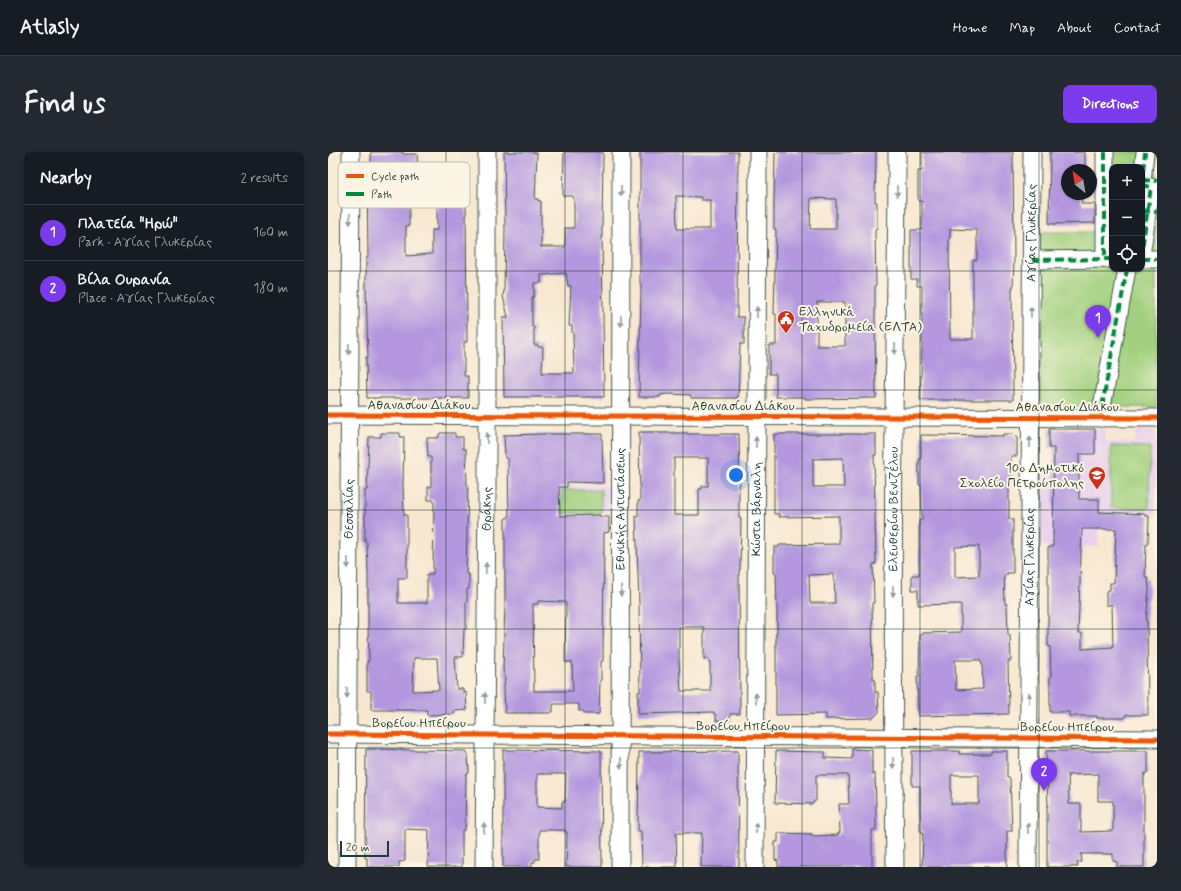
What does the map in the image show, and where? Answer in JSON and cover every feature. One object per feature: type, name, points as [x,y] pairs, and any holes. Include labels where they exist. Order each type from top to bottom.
[{"type":"street","name":"Θεσσαλίας","points":[[351,152],[351,162]]},
{"type":"street","name":"Θράκης","points":[[484,867],[487,152]]},
{"type":"street","name":"Εθνικής Αντιστάσεως","points":[[620,867],[621,152]]},
{"type":"street","name":"Κώστα Βάρναλη","points":[[755,867],[758,152]]},
{"type":"street","name":"Ελευθερίου Βενιζέλου","points":[[895,867],[893,737],[897,152]]},
{"type":"street","name":"Αγίας Γλυκερίας","points":[[1028,867],[1032,152]]},
{"type":"street","points":[[1032,260],[1108,259],[1109,177],[1105,152]]},
{"type":"street","points":[[1144,164],[1145,152]]},
{"type":"street","points":[[1145,181],[1157,181]]},
{"type":"street","points":[[1144,236],[1149,211],[1151,187],[1145,186]]},
{"type":"street","name":"Θεσσαλίας","points":[[347,867],[351,208]]},
{"type":"street","points":[[1145,259],[1157,259]]},
{"type":"street","points":[[1100,418],[1126,272]]},
{"type":"street","name":"Αθανασίου Διάκου","points":[[328,415],[1157,418]]},
{"type":"street","name":"Βορείου Ηπείρου","points":[[328,734],[1157,739]]},
{"type":"shaded area","name":"10ο Δημοτικό Σχολείο Πετρούπολης","points":[[1049,429],[1106,429],[1106,442],[1135,442],[1136,429],[1156,430],[1155,514],[1099,513],[1099,547],[1038,546],[1039,467],[1054,467],[1054,448],[1049,448]]},
{"type":"shaded area","points":[[553,457],[553,487],[608,486],[609,514],[505,517],[504,458]]},
{"type":"green space","points":[[1099,152],[1156,152],[1156,407],[1040,408],[1040,232],[1099,232]]},
{"type":"green space","points":[[1111,446],[1150,447],[1149,508],[1111,508]]},
{"type":"green space","points":[[562,490],[601,490],[601,513],[562,513]]},
{"type":"building","points":[[371,152],[403,152],[403,154],[417,154],[418,162],[371,162]]},
{"type":"building","points":[[504,152],[537,153],[535,199],[541,201],[541,247],[565,247],[565,228],[574,228],[574,200],[573,196],[563,196],[564,152],[603,152],[602,230],[604,397],[504,397],[503,317],[508,317],[503,296],[505,229]],"holes":[[[566,273],[568,286],[571,286],[569,326],[572,326],[573,332],[574,373],[542,373],[543,347],[534,345],[534,327],[532,327],[532,297],[534,297],[534,283],[541,283],[541,275]]]},
{"type":"building","points":[[640,152],[738,152],[737,317],[744,317],[744,344],[740,344],[738,398],[691,398],[691,395],[667,394],[660,395],[660,397],[639,397]],"holes":[[[676,196],[701,197],[701,200],[710,200],[710,229],[677,229]]]},
{"type":"building","points":[[876,152],[876,398],[805,399],[805,397],[776,397],[776,374],[769,374],[769,345],[776,345],[776,314],[774,314],[776,229],[774,229],[775,153]],"holes":[[[811,198],[836,199],[836,229],[810,229]],[[817,302],[845,302],[845,346],[817,346]]]},
{"type":"building","points":[[922,152],[1013,152],[1013,400],[920,400],[922,286],[917,286],[917,279],[911,279],[911,230],[922,230],[922,201],[918,201],[918,171],[922,171]],"holes":[[[950,229],[977,230],[977,260],[973,260],[973,339],[950,339]]]},
{"type":"building","points":[[1050,152],[1085,152],[1085,164],[1061,164],[1061,200],[1082,200],[1082,204],[1095,204],[1095,223],[1049,224]]},
{"type":"building","points":[[367,208],[409,208],[409,226],[406,226],[406,256],[432,254],[432,230],[437,230],[437,208],[466,208],[467,342],[464,342],[464,376],[468,376],[468,398],[367,398],[366,357],[368,357],[366,258],[368,258]]},
{"type":"building","points":[[1049,429],[1095,429],[1095,454],[1079,454],[1079,499],[1099,499],[1099,512],[1145,514],[1145,516],[1149,516],[1145,578],[1148,578],[1149,590],[1146,621],[1148,715],[1125,715],[1125,718],[1097,718],[1097,716],[1069,716],[1069,712],[1050,712],[1051,677],[1050,646],[1048,646],[1048,548],[1053,546],[1054,448],[1049,448]],"holes":[[[1082,529],[1116,529],[1114,583],[1110,583],[1110,590],[1106,591],[1106,605],[1112,605],[1113,647],[1082,649],[1082,633],[1078,633]]]},
{"type":"building","points":[[639,432],[739,434],[739,518],[741,518],[739,570],[740,714],[730,714],[730,721],[716,721],[716,715],[714,712],[638,714],[638,692],[640,692],[636,516],[638,516],[638,501],[640,501]],"holes":[[[674,458],[708,458],[708,486],[702,486],[702,489],[699,489],[699,515],[674,515]],[[679,627],[704,627],[704,659],[709,659],[710,663],[710,691],[681,691]]]},
{"type":"building","points":[[381,433],[400,433],[400,437],[404,437],[403,485],[404,515],[407,515],[407,578],[398,578],[398,603],[427,603],[427,574],[433,574],[434,500],[428,500],[428,487],[431,487],[431,457],[428,457],[427,438],[438,438],[440,433],[455,433],[455,437],[463,437],[463,449],[466,449],[468,486],[466,574],[469,574],[469,589],[467,589],[466,629],[464,629],[463,657],[455,657],[457,689],[463,689],[463,693],[466,692],[467,710],[454,711],[454,714],[427,715],[427,710],[371,710],[371,691],[367,691],[367,661],[369,661],[368,571],[367,542],[365,542],[365,490],[367,490],[369,437],[381,437]],"holes":[[[414,658],[437,658],[439,690],[413,691]]]},
{"type":"building","points":[[602,434],[603,483],[567,482],[567,487],[559,487],[560,516],[600,515],[600,517],[609,517],[609,532],[604,533],[603,661],[601,661],[599,714],[584,714],[584,711],[579,711],[579,704],[553,704],[553,712],[550,713],[505,713],[505,679],[503,669],[505,519],[509,517],[508,458],[505,458],[504,435]],"holes":[[[538,601],[565,602],[565,662],[572,662],[573,691],[534,691],[533,604],[538,604]]]},
{"type":"building","points":[[774,434],[876,434],[876,455],[874,455],[876,564],[873,564],[874,603],[872,603],[873,679],[875,679],[875,692],[878,692],[879,712],[873,718],[826,719],[826,714],[776,715],[777,607],[776,573],[774,573],[774,547],[779,547],[779,545],[839,544],[839,516],[779,517],[779,514],[774,514]],"holes":[[[843,458],[844,487],[813,487],[813,459]],[[834,574],[835,603],[810,603],[809,575]]]},
{"type":"building","points":[[1003,434],[1013,434],[1017,438],[1017,456],[1011,456],[1011,483],[1009,483],[1009,519],[1013,519],[1013,573],[1007,573],[1007,575],[1004,575],[1005,604],[1007,604],[1011,661],[1008,661],[1009,714],[918,716],[917,676],[919,676],[920,635],[922,635],[922,633],[961,632],[961,604],[918,605],[918,590],[912,590],[912,575],[919,575],[919,520],[922,520],[921,485],[919,485],[921,435],[1003,436]],"holes":[[[979,546],[979,576],[955,577],[955,547]],[[955,660],[980,660],[982,663],[983,689],[956,690]]]},
{"type":"building","points":[[366,749],[466,751],[466,754],[468,754],[469,773],[466,774],[465,830],[462,830],[462,867],[428,867],[429,830],[405,829],[405,861],[399,862],[399,867],[367,867],[367,858],[365,858]]},
{"type":"building","points":[[852,749],[872,750],[872,774],[875,774],[876,830],[872,830],[872,867],[778,867],[778,861],[775,860],[775,842],[778,842],[778,833],[812,834],[812,836],[838,835],[838,833],[840,833],[839,804],[849,804],[848,775],[816,775],[816,801],[814,801],[813,804],[775,803],[776,751],[825,752],[825,758],[852,759]]},
{"type":"building","points":[[503,750],[601,751],[602,867],[566,867],[567,832],[565,832],[565,830],[539,830],[539,859],[535,859],[535,862],[532,862],[532,867],[503,867]],"holes":[[[537,774],[566,774],[565,802],[562,802],[562,808],[537,807]]]},
{"type":"building","points":[[738,751],[739,867],[701,867],[702,833],[676,833],[677,867],[642,867],[641,831],[638,831],[639,752]]},
{"type":"building","points":[[912,751],[959,751],[959,754],[991,754],[991,751],[1007,751],[1007,778],[1010,778],[1012,831],[1007,831],[1007,867],[922,867],[923,834],[922,831],[920,831],[920,786],[912,786]],"holes":[[[951,775],[979,775],[979,804],[951,804]]]},
{"type":"building","points":[[1046,751],[1148,751],[1148,773],[1145,773],[1144,775],[1144,867],[1117,867],[1117,862],[1113,861],[1113,854],[1081,854],[1082,862],[1077,862],[1078,867],[1047,867],[1048,806]],"holes":[[[1098,774],[1098,801],[1113,801],[1113,831],[1081,832],[1081,804],[1069,804],[1068,775]]]},
{"type":"marked path","points":[[1105,152],[1105,259]]},
{"type":"marked path","points":[[1144,164],[1145,152]]},
{"type":"marked path","points":[[1145,180],[1157,181]]},
{"type":"marked path","points":[[1144,236],[1151,187],[1145,186]]},
{"type":"marked path","points":[[1145,211],[1157,212]]},
{"type":"marked path","points":[[1032,260],[1109,259]]},
{"type":"marked path","points":[[1145,259],[1157,259]]},
{"type":"marked path","points":[[1100,418],[1126,272]]},
{"type":"cycle path","points":[[328,415],[1157,418]]},
{"type":"cycle path","points":[[328,734],[1157,739]]},
{"type":"place","name":"Ελληνικά Ταχυδρομεία (ΕΛΤΑ)","points":[[786,334]]},
{"type":"place","name":"Πλατεία \"Ηρώ\"","points":[[1098,338]]},
{"type":"place","name":"10ο Δημοτικό Σχολείο Πετρούπολης","points":[[1097,490]]},
{"type":"place","name":"Βίλα Ουρανία","points":[[1044,791]]}]
